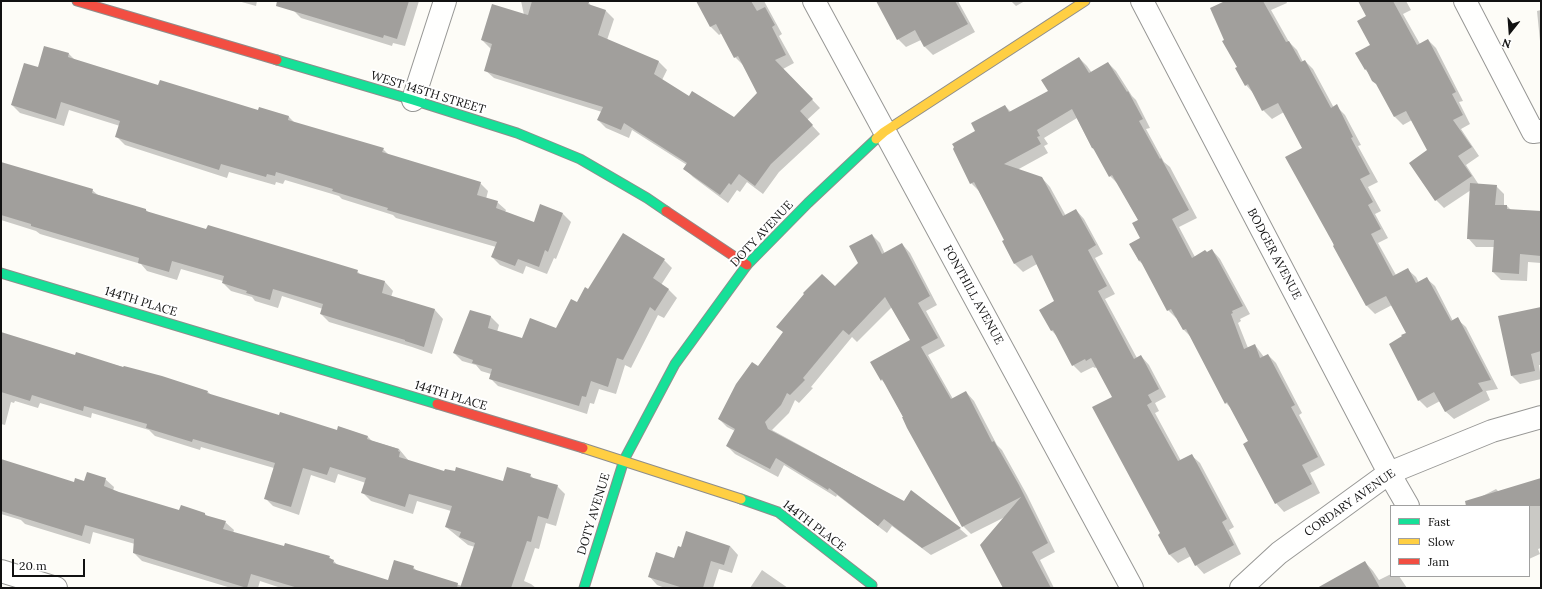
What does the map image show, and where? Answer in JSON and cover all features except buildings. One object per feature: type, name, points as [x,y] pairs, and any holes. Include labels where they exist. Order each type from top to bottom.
[{"type":"street","name":"WEST 145TH STREET","points":[[77,1],[413,100],[518,133],[580,159],[647,198],[747,266]]},
{"type":"street","points":[[413,100],[445,1]]},
{"type":"street","name":"FONTHILL AVENUE","points":[[814,1],[1132,588]]},
{"type":"street","name":"DOTY AVENUE","points":[[584,588],[624,460],[675,364],[747,266],[808,203],[884,132],[1085,1]]},
{"type":"street","name":"BODGER AVENUE","points":[[1142,1],[1389,473],[1407,505]]},
{"type":"street","points":[[1465,1],[1533,132],[1541,131]]},
{"type":"street","name":"144TH PLACE","points":[[1,273],[624,460],[778,512],[872,586]]},
{"type":"street","name":"CORDARY AVENUE","points":[[1241,588],[1279,553],[1389,473],[1492,431],[1541,417]]},
{"type":"street","points":[[1,571],[56,588]]},
{"type":"traffic: fast","points":[[277,60],[413,100],[517,133],[580,159],[647,198],[666,211]]},
{"type":"traffic: fast","points":[[584,588],[624,460],[675,364],[747,265],[808,203],[876,139]]},
{"type":"traffic: fast","points":[[1,273],[437,404]]},
{"type":"traffic: fast","points":[[741,499],[778,512],[872,585]]},
{"type":"traffic: slow","points":[[876,139],[884,132],[1085,1]]},
{"type":"traffic: slow","points":[[583,448],[741,499]]},
{"type":"traffic: jam","points":[[77,1],[277,60]]},
{"type":"traffic: jam","points":[[666,211],[747,265]]},
{"type":"traffic: jam","points":[[437,404],[583,448]]}]
